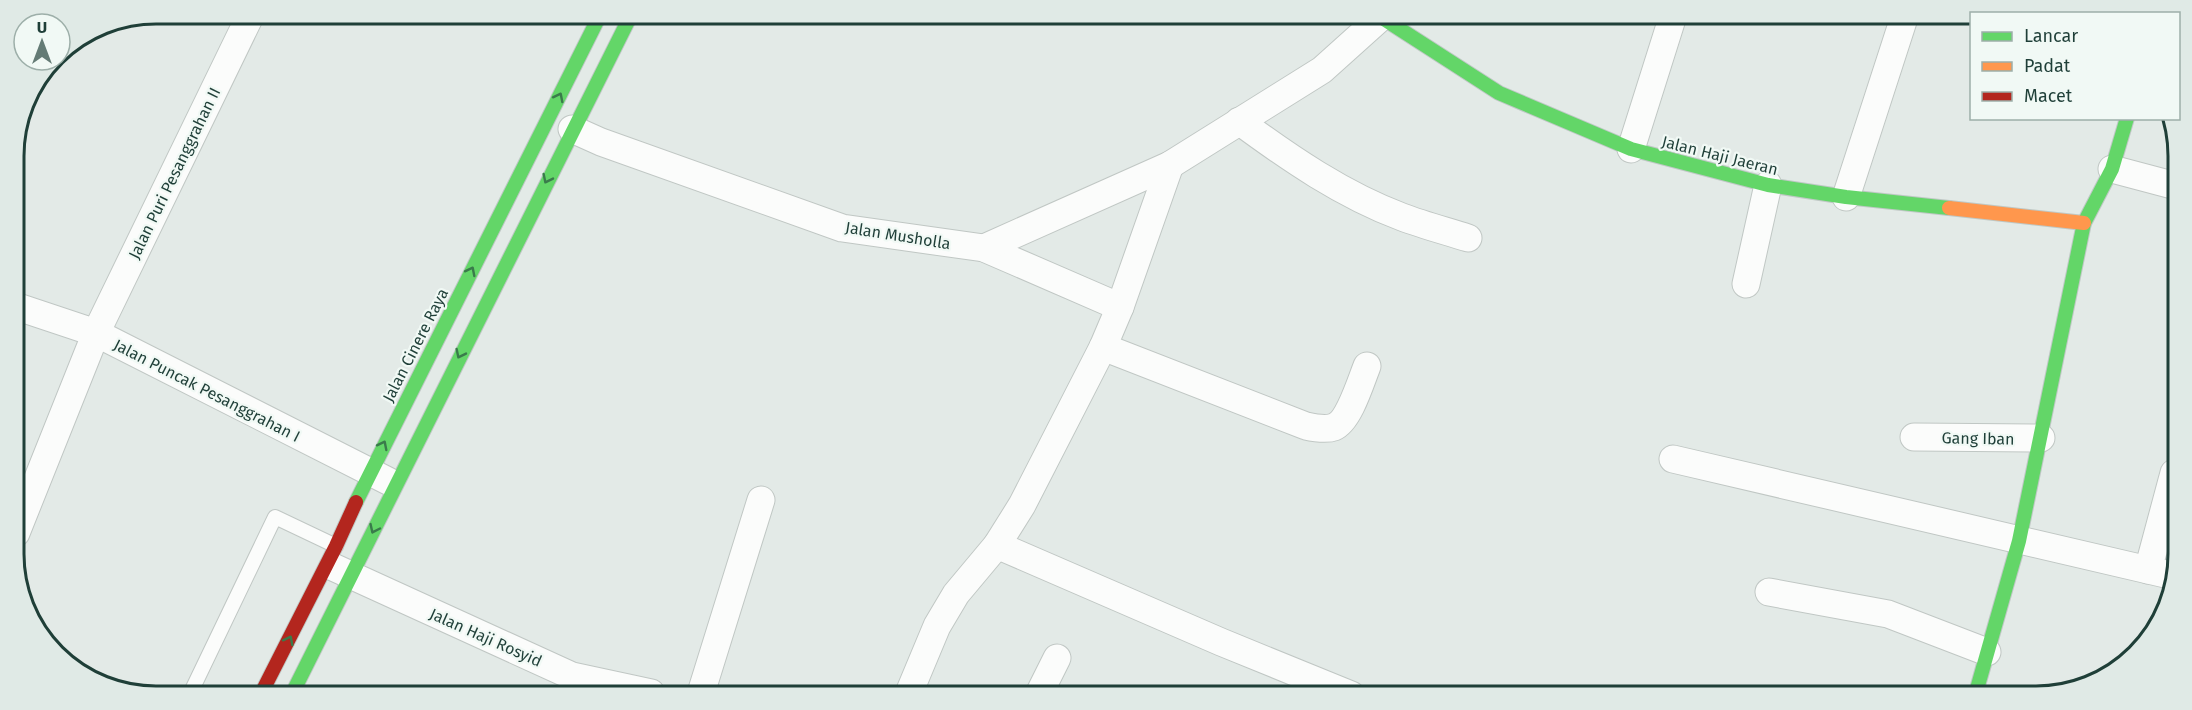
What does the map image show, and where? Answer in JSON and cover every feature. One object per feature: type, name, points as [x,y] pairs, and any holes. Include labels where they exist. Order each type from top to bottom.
[{"type":"main road","name":"Jalan Cinere Raya","points":[[265,686],[331,555],[369,472],[595,24]]},
{"type":"main road","points":[[296,686],[626,24]]},
{"type":"main road","name":"Jalan Haji Jaeran","points":[[1392,24],[1499,93],[1631,149],[1768,185],[1846,197],[2084,223]]},
{"type":"main road","points":[[1978,686],[2019,541],[2084,223],[2112,169],[2126,120]]},
{"type":"street","name":"Jalan Puri Pesanggrahan II","points":[[24,512],[96,333],[246,24]]},
{"type":"street","points":[[984,248],[1170,165],[1322,70],[1373,24]]},
{"type":"street","points":[[1631,149],[1670,24]]},
{"type":"street","points":[[1846,197],[1902,24]]},
{"type":"street","points":[[1239,122],[1292,160],[1348,192],[1400,217],[1468,238]]},
{"type":"street","name":"Jalan Musholla","points":[[572,129],[601,142],[842,228],[984,248],[1120,307]]},
{"type":"street","points":[[912,686],[937,626],[956,594],[997,545],[1023,505],[1103,347],[1120,307],[1170,165]]},
{"type":"street","points":[[2112,169],[2168,184]]},
{"type":"street","points":[[1746,284],[1768,185]]},
{"type":"street","name":"Jalan Puncak Pesanggrahan I","points":[[24,309],[96,333],[396,484]]},
{"type":"street","points":[[1103,347],[1306,426],[1320,429],[1334,427],[1344,421],[1367,366]]},
{"type":"street","name":"Gang Iban","points":[[1914,437],[2041,438]]},
{"type":"street","points":[[1673,459],[2161,573],[2168,519]]},
{"type":"street","points":[[703,686],[761,500]]},
{"type":"street","points":[[997,545],[1221,642],[1331,686]]},
{"type":"street","name":"Jalan Haji Rosyid","points":[[331,555],[352,577],[572,675],[620,686]]},
{"type":"street","points":[[1769,592],[1888,614],[1987,652]]},
{"type":"street","points":[[1043,686],[1057,658]]},
{"type":"lane","points":[[194,686],[275,517],[331,555]]},
{"type":"traffic: fast","points":[[356,502],[595,24]]},
{"type":"traffic: fast","points":[[296,686],[627,24]]},
{"type":"traffic: fast","points":[[1392,24],[1499,93],[1631,149],[1768,185],[1846,197],[1949,208]]},
{"type":"traffic: fast","points":[[1978,686],[2019,541],[2084,223],[2112,169],[2126,120]]},
{"type":"traffic: slow","points":[[1949,208],[2084,223]]},
{"type":"traffic: jam","points":[[265,686],[356,502]]}]
